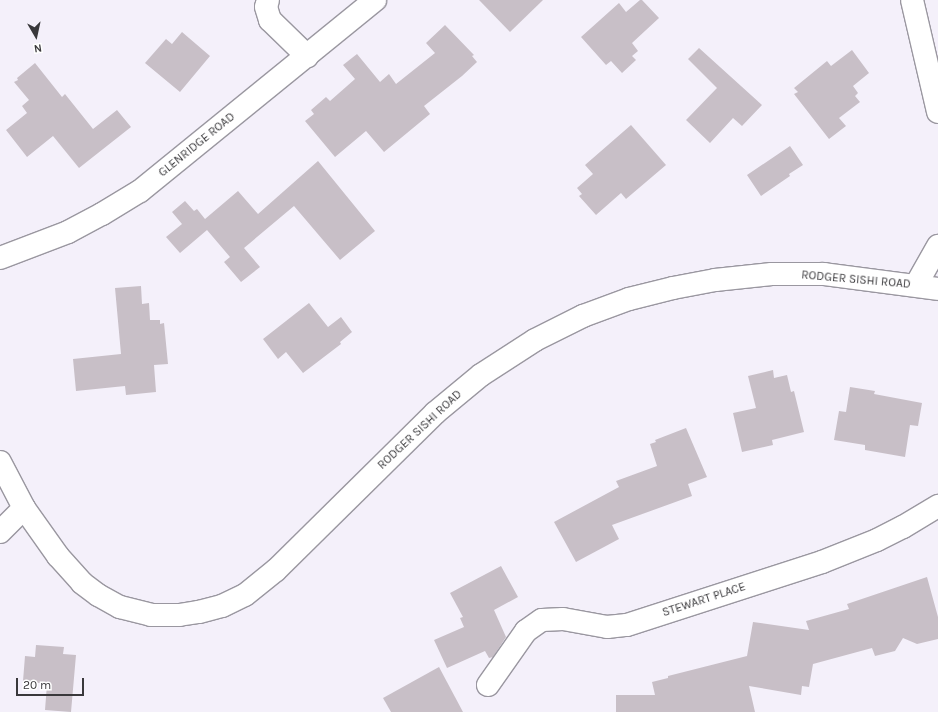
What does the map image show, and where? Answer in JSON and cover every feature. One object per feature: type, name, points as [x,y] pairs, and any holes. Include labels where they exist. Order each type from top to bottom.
[{"type":"main road","points":[[268,0],[266,7],[270,20],[306,56]]},
{"type":"main road","name":"GLENRIDGE ROAD","points":[[0,258],[68,232],[140,191],[375,0]]},
{"type":"main road","points":[[912,0],[938,112]]},
{"type":"main road","points":[[916,285],[938,246]]},
{"type":"main road","name":"RODGER SISHI ROAD","points":[[0,462],[24,508],[72,574],[98,595],[120,607],[151,615],[179,615],[199,612],[222,606],[245,595],[276,570],[435,413],[481,375],[535,340],[583,316],[629,299],[673,288],[715,280],[772,274],[824,274],[938,289]]},
{"type":"main road","name":"STEWART PLACE","points":[[488,685],[526,631],[542,620],[563,619],[607,627],[627,625],[829,559],[877,540],[903,527],[938,506]]},
{"type":"main road","points":[[0,532],[24,508]]},
{"type":"building","points":[[479,0],[543,0],[510,32]]},
{"type":"building","points":[[642,0],[659,18],[632,43],[638,51],[632,56],[636,60],[622,73],[611,61],[606,65],[581,37],[619,3],[626,12]]},
{"type":"building","points":[[445,25],[474,55],[472,56],[477,62],[424,106],[430,114],[384,152],[366,131],[335,157],[305,121],[314,114],[311,110],[326,97],[330,101],[355,79],[343,65],[357,54],[380,82],[389,74],[396,84],[435,53],[426,43]]},
{"type":"building","points":[[182,32],[210,56],[180,92],[145,63],[166,39],[172,44]]},
{"type":"building","points":[[699,48],[762,105],[742,126],[733,118],[710,143],[686,120],[717,88],[688,59]]},
{"type":"building","points":[[852,50],[869,73],[853,86],[858,93],[855,96],[860,102],[839,118],[846,126],[829,139],[794,94],[798,92],[794,88],[827,61],[831,66]]},
{"type":"building","points":[[35,63],[62,97],[65,94],[93,129],[117,110],[131,127],[79,168],[53,136],[27,157],[6,130],[27,113],[22,106],[29,100],[14,82],[18,80],[17,78]]},
{"type":"building","points":[[631,125],[666,165],[626,199],[621,193],[596,215],[579,196],[582,194],[577,188],[593,174],[585,165]]},
{"type":"building","points":[[790,146],[803,165],[761,196],[747,175]]},
{"type":"building","points":[[318,161],[375,231],[340,260],[294,206],[244,248],[260,267],[241,282],[224,262],[230,257],[207,230],[180,253],[166,237],[182,224],[172,212],[185,201],[194,211],[197,209],[205,219],[238,191],[258,214]]},
{"type":"building","points":[[141,286],[142,304],[149,303],[150,320],[160,320],[160,324],[164,323],[168,364],[154,365],[156,392],[126,395],[125,386],[76,391],[73,359],[121,354],[115,288]]},
{"type":"building","points":[[309,303],[328,327],[341,317],[352,332],[340,342],[341,344],[303,373],[286,352],[278,359],[263,339]]},
{"type":"building","points":[[773,370],[774,378],[787,375],[791,392],[794,391],[804,432],[772,440],[773,445],[742,452],[733,413],[756,408],[748,376]]},
{"type":"building","points":[[850,387],[875,391],[874,394],[922,403],[918,426],[910,425],[905,457],[865,450],[865,445],[834,440],[839,411],[846,412]]},
{"type":"building","points":[[686,428],[707,477],[688,484],[692,496],[612,525],[619,539],[576,562],[554,522],[619,487],[616,481],[657,466],[650,444],[656,442],[655,440]]},
{"type":"building","points":[[501,566],[518,597],[494,610],[506,637],[493,657],[489,658],[485,651],[447,668],[434,640],[464,627],[460,618],[463,617],[450,593]]},
{"type":"building","points":[[927,577],[938,617],[938,639],[917,644],[903,638],[895,651],[875,656],[872,648],[813,664],[809,687],[802,686],[801,695],[749,686],[755,712],[616,712],[616,695],[655,695],[652,682],[668,678],[668,676],[747,656],[753,622],[809,630],[806,621],[849,609],[847,604]]},
{"type":"building","points":[[36,645],[64,647],[63,654],[76,655],[71,712],[45,710],[47,684],[23,681],[25,656],[35,657]]},
{"type":"building","points":[[439,667],[463,712],[391,712],[383,698]]}]
